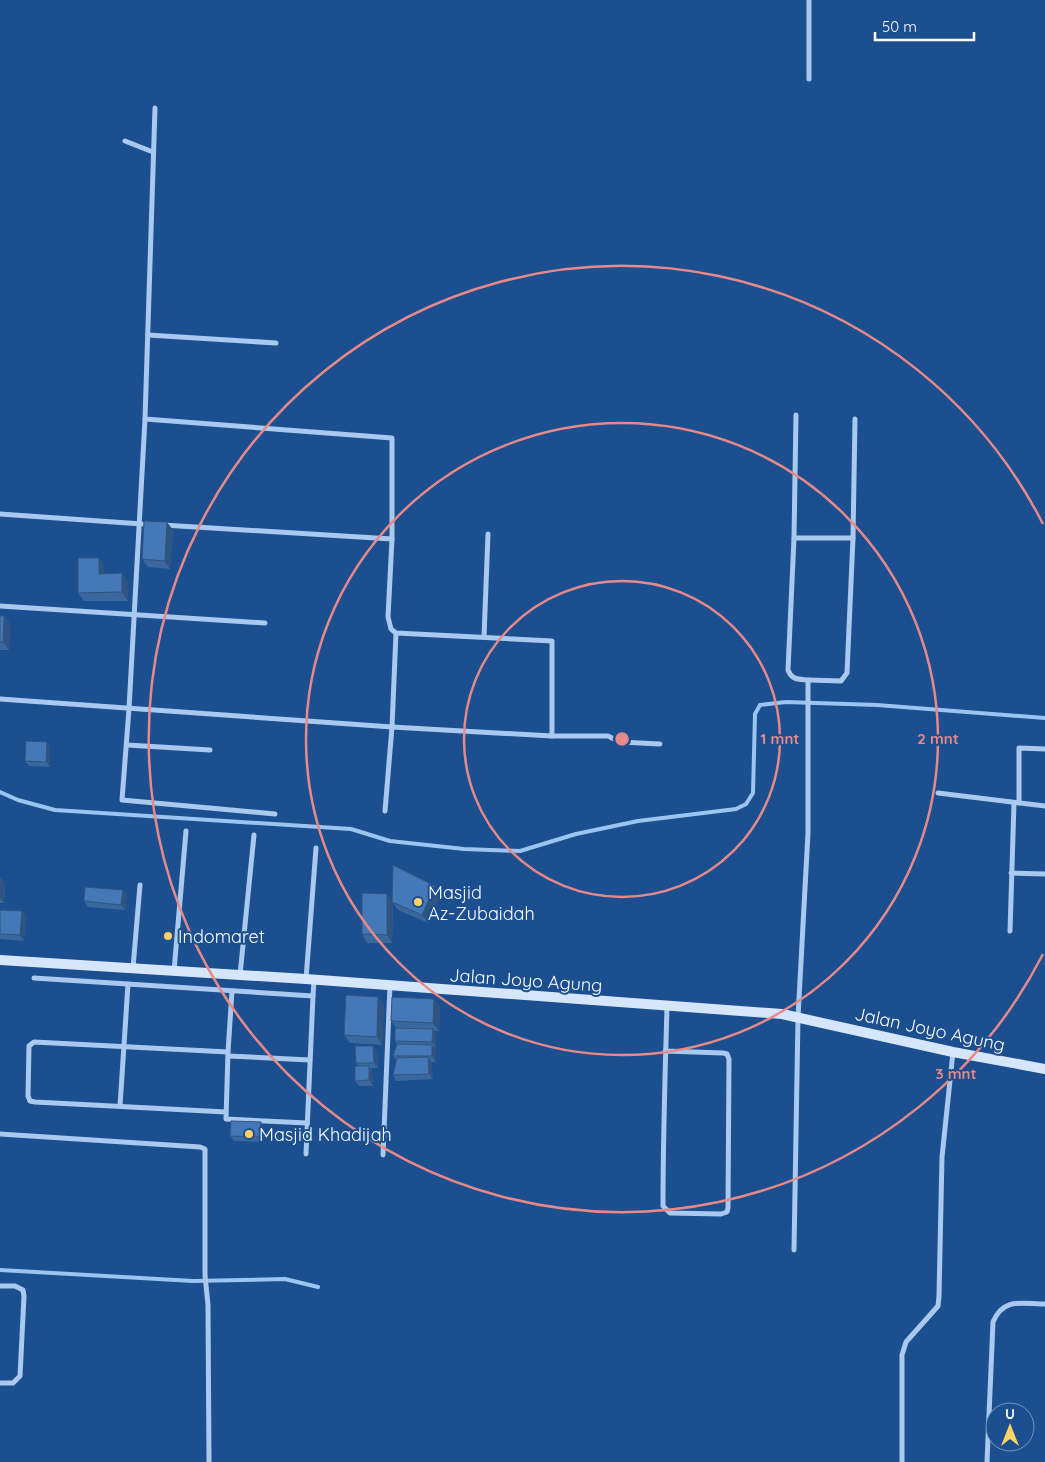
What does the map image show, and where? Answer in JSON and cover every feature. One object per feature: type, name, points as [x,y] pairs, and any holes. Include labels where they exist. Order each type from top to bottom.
[{"type":"main road","name":"Jalan Joyo Agung","points":[[0,960],[174,970],[782,1014],[798,1016],[953,1052],[1045,1069]]},
{"type":"street","points":[[809,0],[809,79]]},
{"type":"street","points":[[155,108],[146,419],[122,800],[275,814]]},
{"type":"street","points":[[126,141],[153,152]]},
{"type":"street","points":[[148,335],[276,343]]},
{"type":"street","points":[[796,415],[794,538],[788,670],[790,676],[795,679],[808,680],[841,681],[848,673],[855,419]]},
{"type":"street","points":[[146,419],[392,438],[392,539],[388,617],[391,629],[396,633],[552,641],[552,736]]},
{"type":"street","points":[[0,514],[149,524]]},
{"type":"street","points":[[158,525],[392,539]]},
{"type":"street","points":[[484,637],[488,534]]},
{"type":"street","points":[[794,538],[853,538]]},
{"type":"street","points":[[0,606],[265,623]]},
{"type":"street","points":[[385,811],[392,727],[396,633]]},
{"type":"street","points":[[794,1250],[798,1016],[808,833],[808,680]]},
{"type":"street","points":[[0,699],[392,727],[552,736],[608,736],[620,742],[660,744]]},
{"type":"street","points":[[126,744],[210,750]]},
{"type":"street","points":[[1010,931],[1011,873],[1019,748],[1045,749]]},
{"type":"street","points":[[938,793],[1045,806]]},
{"type":"street","points":[[174,970],[186,831]]},
{"type":"street","points":[[240,975],[254,835]]},
{"type":"street","points":[[306,1154],[313,996],[310,980],[316,848]]},
{"type":"street","points":[[1011,873],[1045,874]]},
{"type":"street","points":[[134,968],[140,886]]},
{"type":"street","points":[[34,978],[313,996]]},
{"type":"street","points":[[120,1106],[128,984]]},
{"type":"street","points":[[383,1155],[390,985]]},
{"type":"street","points":[[232,991],[226,1119],[308,1123]]},
{"type":"street","points":[[665,1051],[723,1053],[729,1059],[728,1208],[726,1212],[721,1214],[670,1213],[663,1206],[665,1051],[667,1007]]},
{"type":"street","points":[[226,1112],[35,1102],[30,1100],[28,1096],[30,1043],[310,1060]]},
{"type":"street","points":[[902,1462],[902,1355],[906,1342],[938,1306],[940,1296],[942,1158],[953,1052]]},
{"type":"street","points":[[0,1134],[200,1147],[205,1149],[205,1275],[208,1305],[209,1462]]},
{"type":"street","points":[[0,1286],[20,1288],[24,1290],[24,1296],[20,1376],[13,1383],[0,1383]]},
{"type":"street","points":[[987,1462],[993,1322],[997,1313],[1004,1306],[1013,1304],[1045,1304]]},
{"type":"building","points":[[144,521],[167,522],[165,561],[142,559]]},
{"type":"building","points":[[78,558],[99,558],[99,574],[122,573],[122,592],[78,593]]},
{"type":"building","points":[[0,616],[4,616],[3,642],[0,642]]},
{"type":"building","points":[[26,741],[47,742],[46,762],[25,761]]},
{"type":"building","name":"Masjid Az-Zubaidah","points":[[393,865],[435,886],[422,915],[392,902]]},
{"type":"building","points":[[85,887],[123,890],[121,905],[84,901]]},
{"type":"building","points":[[362,893],[387,894],[387,935],[362,934]]},
{"type":"building","points":[[0,910],[22,911],[20,935],[0,934]]},
{"type":"building","points":[[346,995],[378,997],[377,1037],[344,1035]]},
{"type":"building","points":[[392,997],[434,999],[433,1023],[391,1021]]},
{"type":"building","points":[[395,1028],[433,1029],[432,1042],[395,1041]]},
{"type":"building","points":[[397,1044],[432,1045],[432,1056],[393,1056]]},
{"type":"building","points":[[355,1046],[373,1046],[374,1063],[356,1063]]},
{"type":"building","points":[[428,1057],[429,1074],[393,1075],[397,1058]]},
{"type":"building","points":[[355,1066],[369,1066],[369,1080],[355,1081]]},
{"type":"building","points":[[231,1121],[261,1122],[260,1137],[230,1136]]},
{"type":"waterway","points":[[0,792],[18,800],[55,810],[351,829],[390,841],[464,849],[520,851],[576,834],[638,821],[736,809],[746,804],[753,793],[755,714],[760,705],[786,702],[877,705],[1045,718]]},
{"type":"waterway","points":[[0,1270],[193,1281],[285,1279],[318,1287]]},
{"type":"place","name":"Masjid Az-Zubaidah","points":[[418,902]]},
{"type":"place","name":"Indomaret","points":[[168,936]]},
{"type":"place","name":"Masjid Khadijah","points":[[249,1134]]}]
